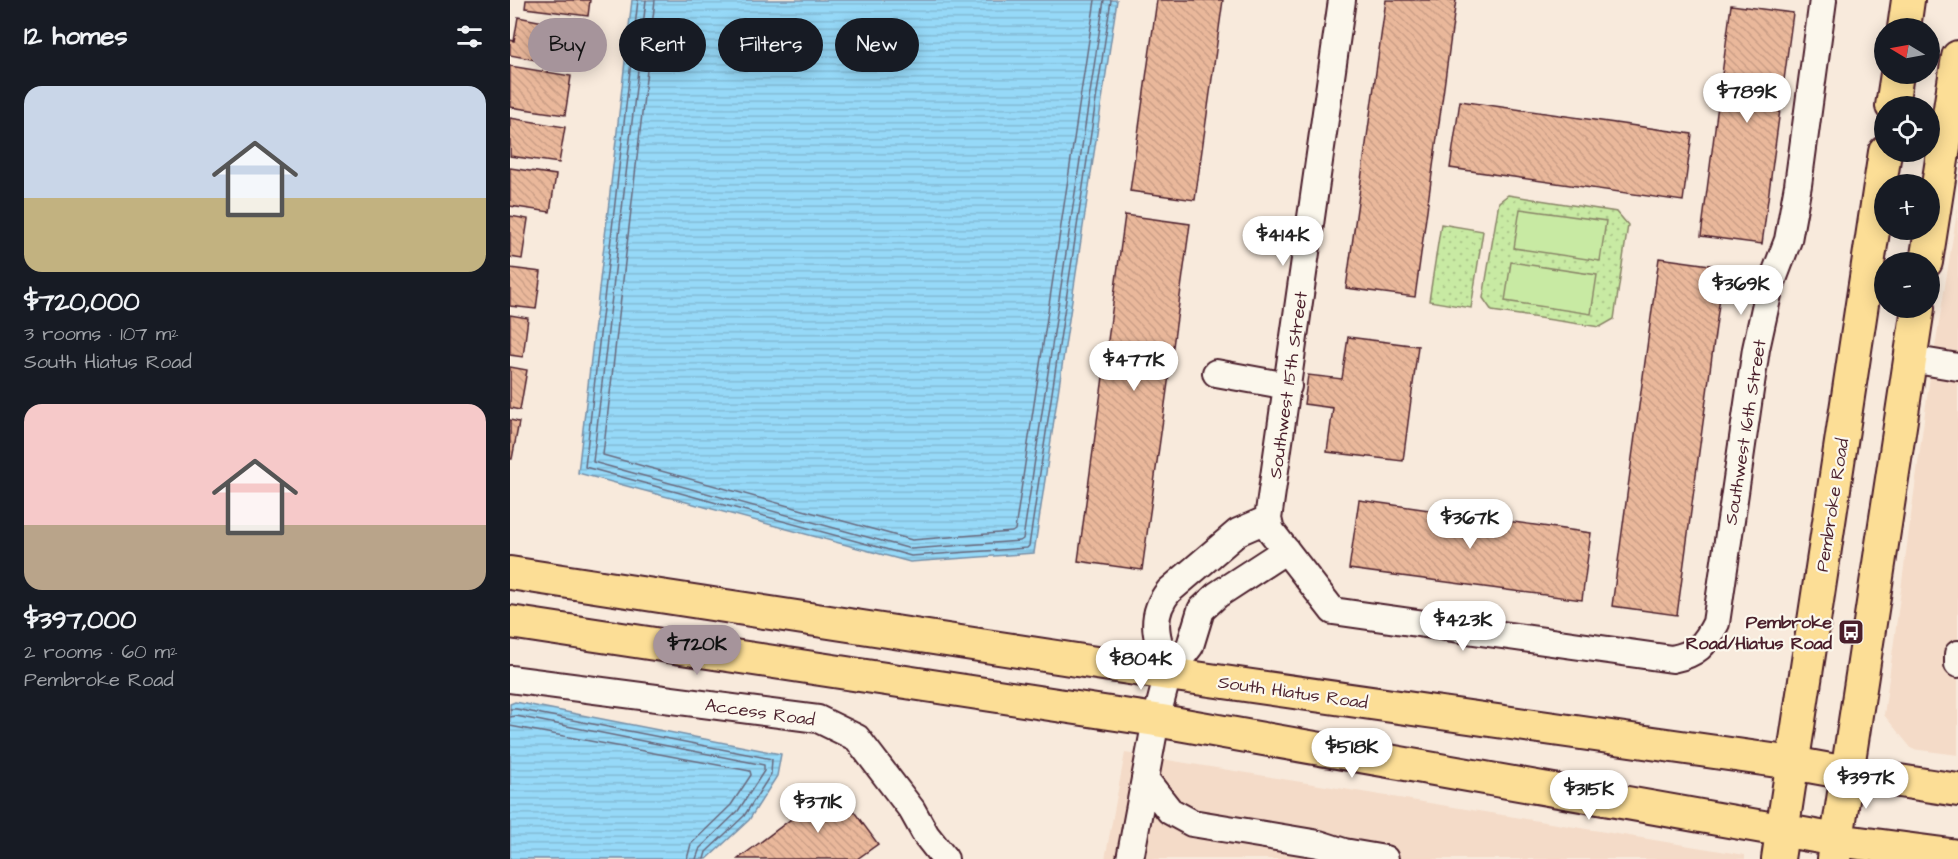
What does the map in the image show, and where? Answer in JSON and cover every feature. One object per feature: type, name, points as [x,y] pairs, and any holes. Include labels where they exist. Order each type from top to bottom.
[{"type":"main road","points":[[1905,18],[1908,0]]},
{"type":"main road","points":[[1928,252],[1958,57]]},
{"type":"main road","name":"Pembroke Road","points":[[1781,844],[1883,162]]},
{"type":"main road","points":[[1835,849],[1916,318]]},
{"type":"main road","name":"South Hiatus Road","points":[[510,573],[1168,674],[1792,763],[1958,790]]},
{"type":"main road","points":[[510,622],[1156,720],[1781,844],[1958,856]]},
{"type":"street","name":"Southwest 15th Street","points":[[1275,534],[1288,386],[1342,0]]},
{"type":"street","name":"Southwest 16th Street","points":[[1275,534],[1334,611],[1672,659],[1687,656],[1699,649],[1709,637],[1716,623],[1756,349],[1769,290],[1788,240],[1798,185],[1823,0]]},
{"type":"street","points":[[1910,359],[1958,367]]},
{"type":"street","points":[[1215,373],[1288,386]]},
{"type":"street","points":[[1168,674],[1155,629],[1161,601],[1169,591],[1238,532],[1275,534]]},
{"type":"street","points":[[1130,859],[1156,720],[1168,674],[1190,646],[1201,610],[1275,534]]},
{"type":"street","points":[[1958,654],[1958,664]]},
{"type":"street","name":"Access Road","points":[[510,679],[818,719],[857,738],[912,810],[945,859]]},
{"type":"street","points":[[1145,779],[1170,812],[1192,823],[1318,851],[1344,852],[1385,859]]},
{"type":"shaded area","points":[[1958,206],[1958,755],[1912,749],[1884,715],[1940,316]]},
{"type":"shaded area","points":[[1125,753],[1745,855],[1745,859],[1105,859]]},
{"type":"green space","points":[[1508,195],[1617,212],[1628,225],[1614,319],[1600,327],[1492,311],[1483,298],[1499,202]]},
{"type":"green space","points":[[1520,209],[1606,221],[1600,261],[1514,248]]},
{"type":"green space","points":[[1441,224],[1483,231],[1471,308],[1429,301]]},
{"type":"green space","points":[[1511,262],[1597,275],[1591,314],[1505,301]]},
{"type":"water","points":[[632,0],[1117,0],[1034,553],[910,562],[578,473],[624,72],[706,72],[706,18],[630,18]]},
{"type":"water","points":[[515,702],[781,754],[777,776],[749,820],[707,859],[510,859],[510,704]]},
{"type":"building","points":[[526,0],[590,0],[588,16],[525,8]]},
{"type":"building","points":[[1157,0],[1223,0],[1195,200],[1130,191]]},
{"type":"building","points":[[1386,0],[1456,0],[1415,297],[1346,288]]},
{"type":"building","points":[[1731,5],[1793,13],[1762,244],[1701,236]]},
{"type":"building","points":[[518,17],[528,19],[528,58],[510,55],[510,40],[514,41]]},
{"type":"building","points":[[510,66],[528,69],[528,72],[571,76],[565,115],[510,107]]},
{"type":"building","points":[[1460,101],[1692,134],[1683,201],[1450,168]]},
{"type":"building","points":[[510,118],[565,127],[559,163],[510,156]]},
{"type":"building","points":[[510,168],[556,175],[550,212],[510,206]]},
{"type":"building","points":[[1125,215],[1190,224],[1142,570],[1078,561]]},
{"type":"building","points":[[510,216],[528,219],[522,259],[510,257]]},
{"type":"building","points":[[1659,258],[1724,267],[1677,615],[1612,606]]},
{"type":"building","points":[[510,268],[541,272],[536,309],[510,306]]},
{"type":"building","points":[[510,315],[528,318],[523,357],[510,355]]},
{"type":"building","points":[[1348,337],[1418,346],[1403,461],[1327,452],[1333,408],[1304,404],[1308,375],[1342,379]]},
{"type":"building","points":[[510,367],[527,370],[520,410],[510,408]]},
{"type":"building","points":[[510,420],[519,422],[512,459],[510,459]]},
{"type":"building","points":[[1359,500],[1591,533],[1582,600],[1349,569]]},
{"type":"building","points":[[835,786],[878,844],[857,859],[738,859]]},
{"type":"place","name":"Pembroke Road/Hiatus Road","points":[[1851,632]]}]
